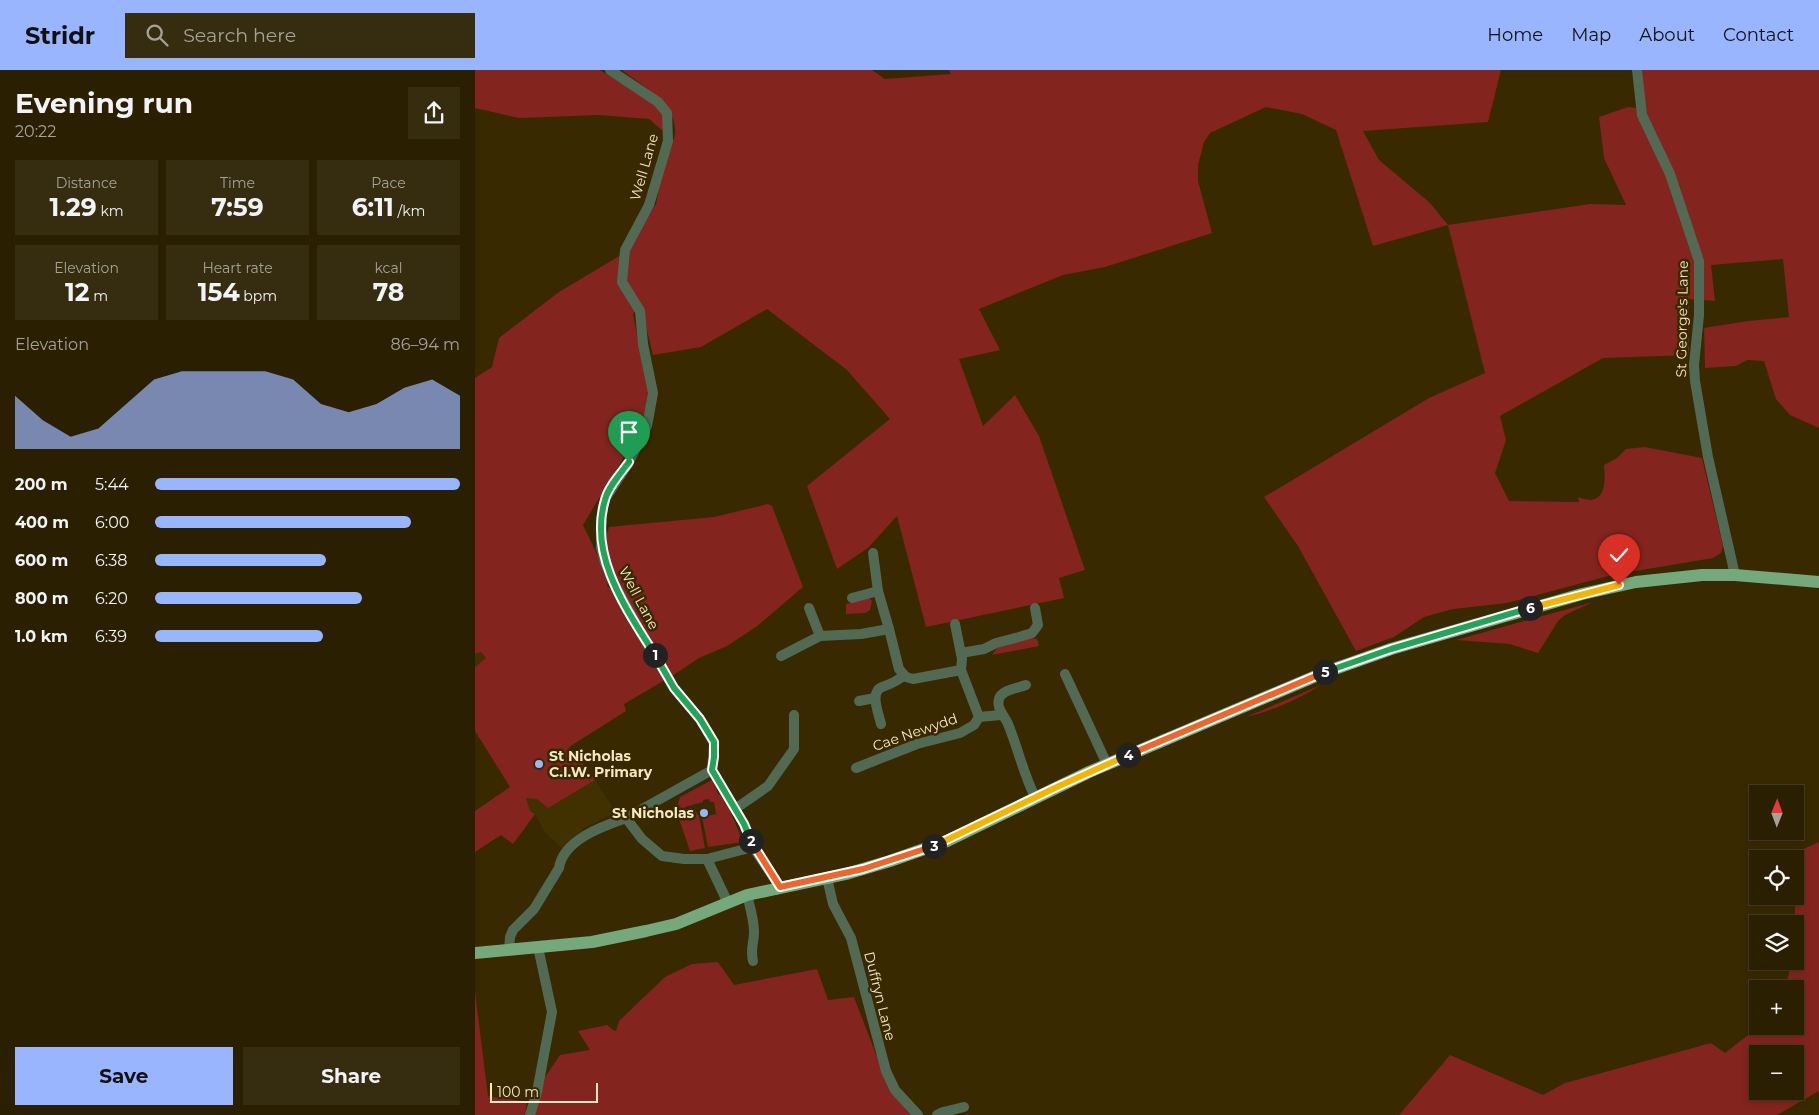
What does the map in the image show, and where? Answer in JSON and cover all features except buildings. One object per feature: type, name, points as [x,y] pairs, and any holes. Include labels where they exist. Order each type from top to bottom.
[{"type":"main road","points":[[475,954],[591,942],[646,931],[676,924],[747,896],[889,862],[935,846],[1107,764],[1314,676],[1391,649],[1573,596],[1619,585],[1677,577],[1735,575],[1819,582]]},
{"type":"street","name":"Well Lane","points":[[610,70],[658,102],[667,113],[668,141],[649,205],[625,250],[622,282],[640,311],[643,344],[653,393],[647,426],[629,462],[605,499],[602,514],[601,548],[605,563],[617,589],[642,635],[674,688],[700,719],[714,742],[712,770]]},
{"type":"street","name":"St George's Lane","points":[[1637,70],[1642,115],[1671,174],[1699,261],[1699,315],[1694,365],[1695,382],[1708,457],[1735,575]]},
{"type":"street","points":[[873,553],[878,591],[899,669],[903,676],[913,679],[961,670]]},
{"type":"street","points":[[852,598],[878,591]]},
{"type":"street","points":[[809,608],[821,636]]},
{"type":"street","points":[[961,653],[984,649],[997,643],[1032,633],[1038,625],[1035,608]]},
{"type":"street","name":"Cae Newydd","points":[[856,768],[910,747],[960,732],[974,724],[979,717],[961,670],[961,653],[955,624]]},
{"type":"street","points":[[781,656],[821,636],[861,634],[889,629]]},
{"type":"street","points":[[1065,674],[1107,764]]},
{"type":"street","points":[[859,702],[875,698],[880,688],[892,685],[903,676]]},
{"type":"street","points":[[1026,685],[1002,694],[999,703],[1001,715],[1007,720],[1024,773],[1035,797]]},
{"type":"street","name":"Cae Newydd","points":[[875,698],[881,724]]},
{"type":"street","points":[[979,717],[1001,715]]},
{"type":"street","points":[[735,809],[769,786],[794,749],[794,716]]},
{"type":"street","points":[[509,950],[510,937],[513,930],[533,909],[559,868],[560,860],[571,847],[597,829],[611,822],[626,818],[712,770],[744,824],[753,847],[780,887]]},
{"type":"street","points":[[626,818],[642,839],[662,856],[707,860],[753,847]]},
{"type":"street","points":[[707,860],[728,903]]},
{"type":"street","name":"Duffryn Lane","points":[[827,878],[833,904],[851,938],[886,1071],[895,1090],[918,1115]]},
{"type":"street","points":[[747,896],[754,923],[755,934],[751,950],[753,961]]},
{"type":"street","points":[[530,1115],[537,1092],[552,1012],[538,946]]},
{"type":"street","points":[[937,1115],[964,1107]]},
{"type":"shaded area","points":[[475,70],[600,70],[654,103],[663,112],[664,132],[649,119],[599,115],[519,118],[475,108]]},
{"type":"shaded area","points":[[622,70],[872,70],[885,79],[951,74],[949,70],[1501,70],[1488,122],[1363,131],[1379,160],[1429,202],[1448,225],[1373,246],[1336,130],[1302,114],[1266,107],[1210,133],[1204,142],[1198,165],[1198,181],[1212,233],[1105,267],[1063,275],[979,309],[1000,350],[959,359],[983,426],[1015,395],[1039,436],[1085,570],[1059,578],[1064,598],[926,627],[897,516],[868,548],[837,569],[807,486],[890,419],[847,370],[767,309],[701,347],[653,355],[641,305],[633,314],[648,392],[642,427],[583,525],[609,579],[607,586],[614,591],[665,680],[624,704],[626,711],[569,747],[595,780],[548,808],[537,799],[526,798],[530,811],[535,814],[513,844],[501,835],[475,852],[475,811],[510,787],[475,731],[475,667],[486,658],[481,652],[475,654],[475,378],[492,367],[499,338],[559,292],[621,255],[656,204],[658,194],[656,188],[674,139],[674,123],[664,104],[648,89]]},
{"type":"shaded area","points":[[1633,70],[1819,70],[1819,428],[1790,415],[1776,399],[1764,361],[1747,360],[1736,366],[1705,368],[1704,328],[1789,317],[1783,259],[1711,265],[1715,301],[1689,299],[1689,355],[1603,358],[1500,416],[1506,440],[1495,473],[1509,501],[1579,502],[1578,497],[1587,500],[1599,497],[1605,480],[1604,465],[1617,458],[1626,449],[1645,447],[1702,458],[1723,546],[1721,553],[1713,558],[1612,575],[1507,603],[1453,609],[1424,617],[1394,637],[1356,651],[1298,546],[1264,497],[1429,398],[1485,373],[1448,225],[1590,204],[1626,205],[1604,158],[1599,117],[1628,107],[1637,108]]},
{"type":"shaded area","points":[[768,504],[772,506],[803,587],[756,627],[727,646],[699,658],[672,676],[644,631],[605,555],[606,537],[609,527],[714,517]]},
{"type":"shaded area","points":[[869,598],[872,601],[870,610],[865,613],[846,614],[846,604]]},
{"type":"shaded area","points":[[1593,602],[1565,615],[1558,621],[1538,653],[1510,644],[1456,640]]},
{"type":"shaded area","points":[[1033,638],[1037,639],[1039,646],[992,655],[998,647]]},
{"type":"shaded area","name":"St Nicholas C.I.W. Primary","points":[[481,652],[595,780],[616,812],[582,829],[584,833],[563,849],[545,833],[535,814],[530,811],[475,731],[475,654]]},
{"type":"shaded area","points":[[1321,685],[1285,704],[1246,717]]},
{"type":"shaded area","points":[[714,779],[718,794],[724,796],[743,842],[708,847],[702,817],[716,814],[714,802],[710,802],[709,799],[703,800],[703,802],[685,807],[686,813],[696,812],[699,816],[705,848],[690,851],[676,810],[680,797]]},
{"type":"shaded area","points":[[1819,842],[1819,1091],[1804,1100],[1804,1045],[1749,1045],[1749,1100],[1803,1100],[1777,1115],[1399,1115],[1450,1055],[1543,1095],[1565,1083],[1711,1043],[1725,1053],[1749,1034],[1804,1035],[1804,980],[1787,980],[1790,970],[1804,970],[1804,915],[1795,915],[1795,905],[1804,905],[1804,850],[1801,850]]},
{"type":"shaded area","points":[[718,962],[734,985],[817,969],[828,1000],[854,997],[884,1075],[913,1115],[534,1115],[541,1083],[560,1055],[590,1050],[578,1031],[607,1025],[616,1031],[619,1021],[665,977],[692,964]]},
{"type":"shaded area","points":[[475,992],[488,1096],[527,1102],[525,1115],[475,1115]]},
{"type":"place","name":"St Nicholas C.I.W. Primary","points":[[539,764]]},
{"type":"place","name":"St Nicholas","points":[[704,813]]},
{"type":"route","points":[[629,462],[605,499],[601,536],[601,548],[605,563],[642,635],[674,688],[700,719],[714,742],[712,770],[744,824],[753,847],[780,887],[820,880],[863,869],[935,846],[1089,772],[1345,664],[1536,606],[1619,585]]}]
